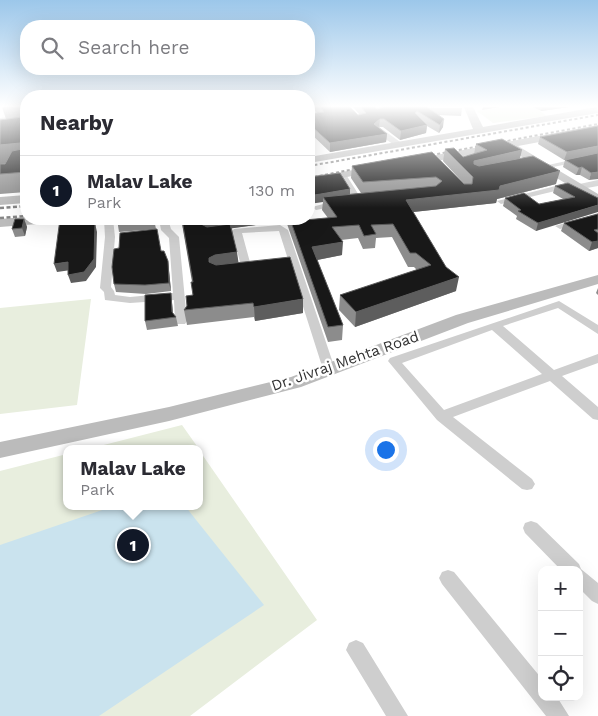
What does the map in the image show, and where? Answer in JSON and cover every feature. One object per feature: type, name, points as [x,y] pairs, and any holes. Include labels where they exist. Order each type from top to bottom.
[{"type":"street","points":[[393,140],[399,144]]},
{"type":"street","points":[[315,159],[419,140]]},
{"type":"street","points":[[404,164],[533,140]]},
{"type":"street","points":[[509,145],[535,164],[598,199]]},
{"type":"street","points":[[535,164],[598,156]]},
{"type":"street","points":[[433,159],[443,169]]},
{"type":"street","points":[[315,180],[385,167]]},
{"type":"street","points":[[316,207],[363,200],[342,175]]},
{"type":"street","points":[[501,201],[573,186],[598,183]]},
{"type":"street","points":[[0,201],[20,199]]},
{"type":"street","points":[[560,226],[598,216]]},
{"type":"street","points":[[0,223],[20,221]]},
{"type":"street","points":[[110,225],[114,237],[105,272],[105,288],[109,291],[109,298],[130,300],[178,296]]},
{"type":"street","points":[[164,225],[165,232]]},
{"type":"street","points":[[165,232],[185,228]]},
{"type":"street","points":[[247,270],[232,232],[280,228],[283,230],[290,266],[327,363]]},
{"type":"street","points":[[165,232],[174,237],[181,321]]},
{"type":"street","points":[[232,272],[266,268]]},
{"type":"street","points":[[0,445],[166,409],[289,376],[468,312],[598,273]]},
{"type":"street","name":"Dr. Jivraj Mehta Road","points":[[0,450],[169,414],[295,382],[492,321],[553,299],[598,279]]},
{"type":"street","points":[[553,299],[598,330]]},
{"type":"street","points":[[492,321],[552,374],[596,409]]},
{"type":"street","points":[[424,342],[394,361],[442,416],[528,484]]},
{"type":"street","points":[[442,416],[598,358]]},
{"type":"street","points":[[531,528],[569,566]]},
{"type":"street","points":[[448,578],[538,690]]},
{"type":"street","points":[[583,580],[598,595]]},
{"type":"street","points":[[356,650],[398,716]]},
{"type":"street","points":[[547,701],[559,716]]},
{"type":"green space","points":[[91,299],[77,405],[0,414],[0,308]]},
{"type":"green space","points":[[182,425],[196,445],[104,445]]},
{"type":"green space","points":[[63,455],[63,510],[203,510],[203,456],[317,620],[190,716],[0,716],[0,471]]},
{"type":"water","points":[[102,510],[188,510],[264,605],[99,716],[0,716],[0,545]]},
{"type":"building","points":[[0,140],[20,140],[20,143],[0,145]]},
{"type":"building","points":[[327,140],[346,140],[330,143]]},
{"type":"building","points":[[505,140],[522,150],[474,161],[474,164],[479,166],[533,156],[560,171],[500,186],[499,190],[406,200],[446,267],[459,277],[356,312],[340,295],[431,265],[416,253],[410,253],[393,224],[371,225],[376,234],[364,236],[359,225],[332,227],[343,242],[312,247],[343,325],[328,327],[292,225],[315,225],[315,219],[337,217],[323,197],[436,186],[442,181],[436,177],[363,182],[352,166],[432,152],[464,184],[472,184],[473,177],[445,149],[454,148],[463,157],[487,150],[476,144]]},
{"type":"building","points":[[546,140],[598,140],[598,146],[567,152]]},
{"type":"building","points":[[20,149],[20,172],[0,174],[0,164],[5,164],[12,151]]},
{"type":"building","points":[[598,153],[598,172],[591,173],[565,160]]},
{"type":"building","points":[[340,173],[350,189],[315,195],[315,176]]},
{"type":"building","points":[[568,183],[598,198],[598,205],[538,223],[518,211],[521,210],[505,198],[524,193],[539,204],[575,197],[555,186]]},
{"type":"building","points":[[598,214],[598,229],[594,230],[598,233],[598,241],[592,242],[564,223]]},
{"type":"building","points":[[15,219],[20,219],[22,228],[12,229]]},
{"type":"building","points":[[59,225],[95,225],[94,259],[84,272],[68,275],[68,262],[54,264]]},
{"type":"building","points":[[183,225],[203,225],[207,227],[230,225],[237,252],[215,255],[209,258],[209,262],[216,265],[290,257],[303,299],[254,307],[253,303],[184,310],[187,306],[186,296],[193,295],[191,282],[193,282]]},
{"type":"building","points":[[157,229],[161,251],[164,251],[168,261],[169,283],[145,285],[114,284],[112,267],[114,249],[119,248],[120,233]]},
{"type":"building","points":[[171,293],[172,312],[176,317],[145,321],[145,295]]},
{"type":"railway","points":[[315,165],[454,140]]},
{"type":"railway","points":[[421,157],[510,140]]},
{"type":"railway","points":[[315,177],[364,167]]},
{"type":"railway","points":[[0,208],[20,206]]},
{"type":"railway","points":[[0,218],[20,216]]},
{"type":"place","name":"Malav Lake","points":[[133,545]]}]
